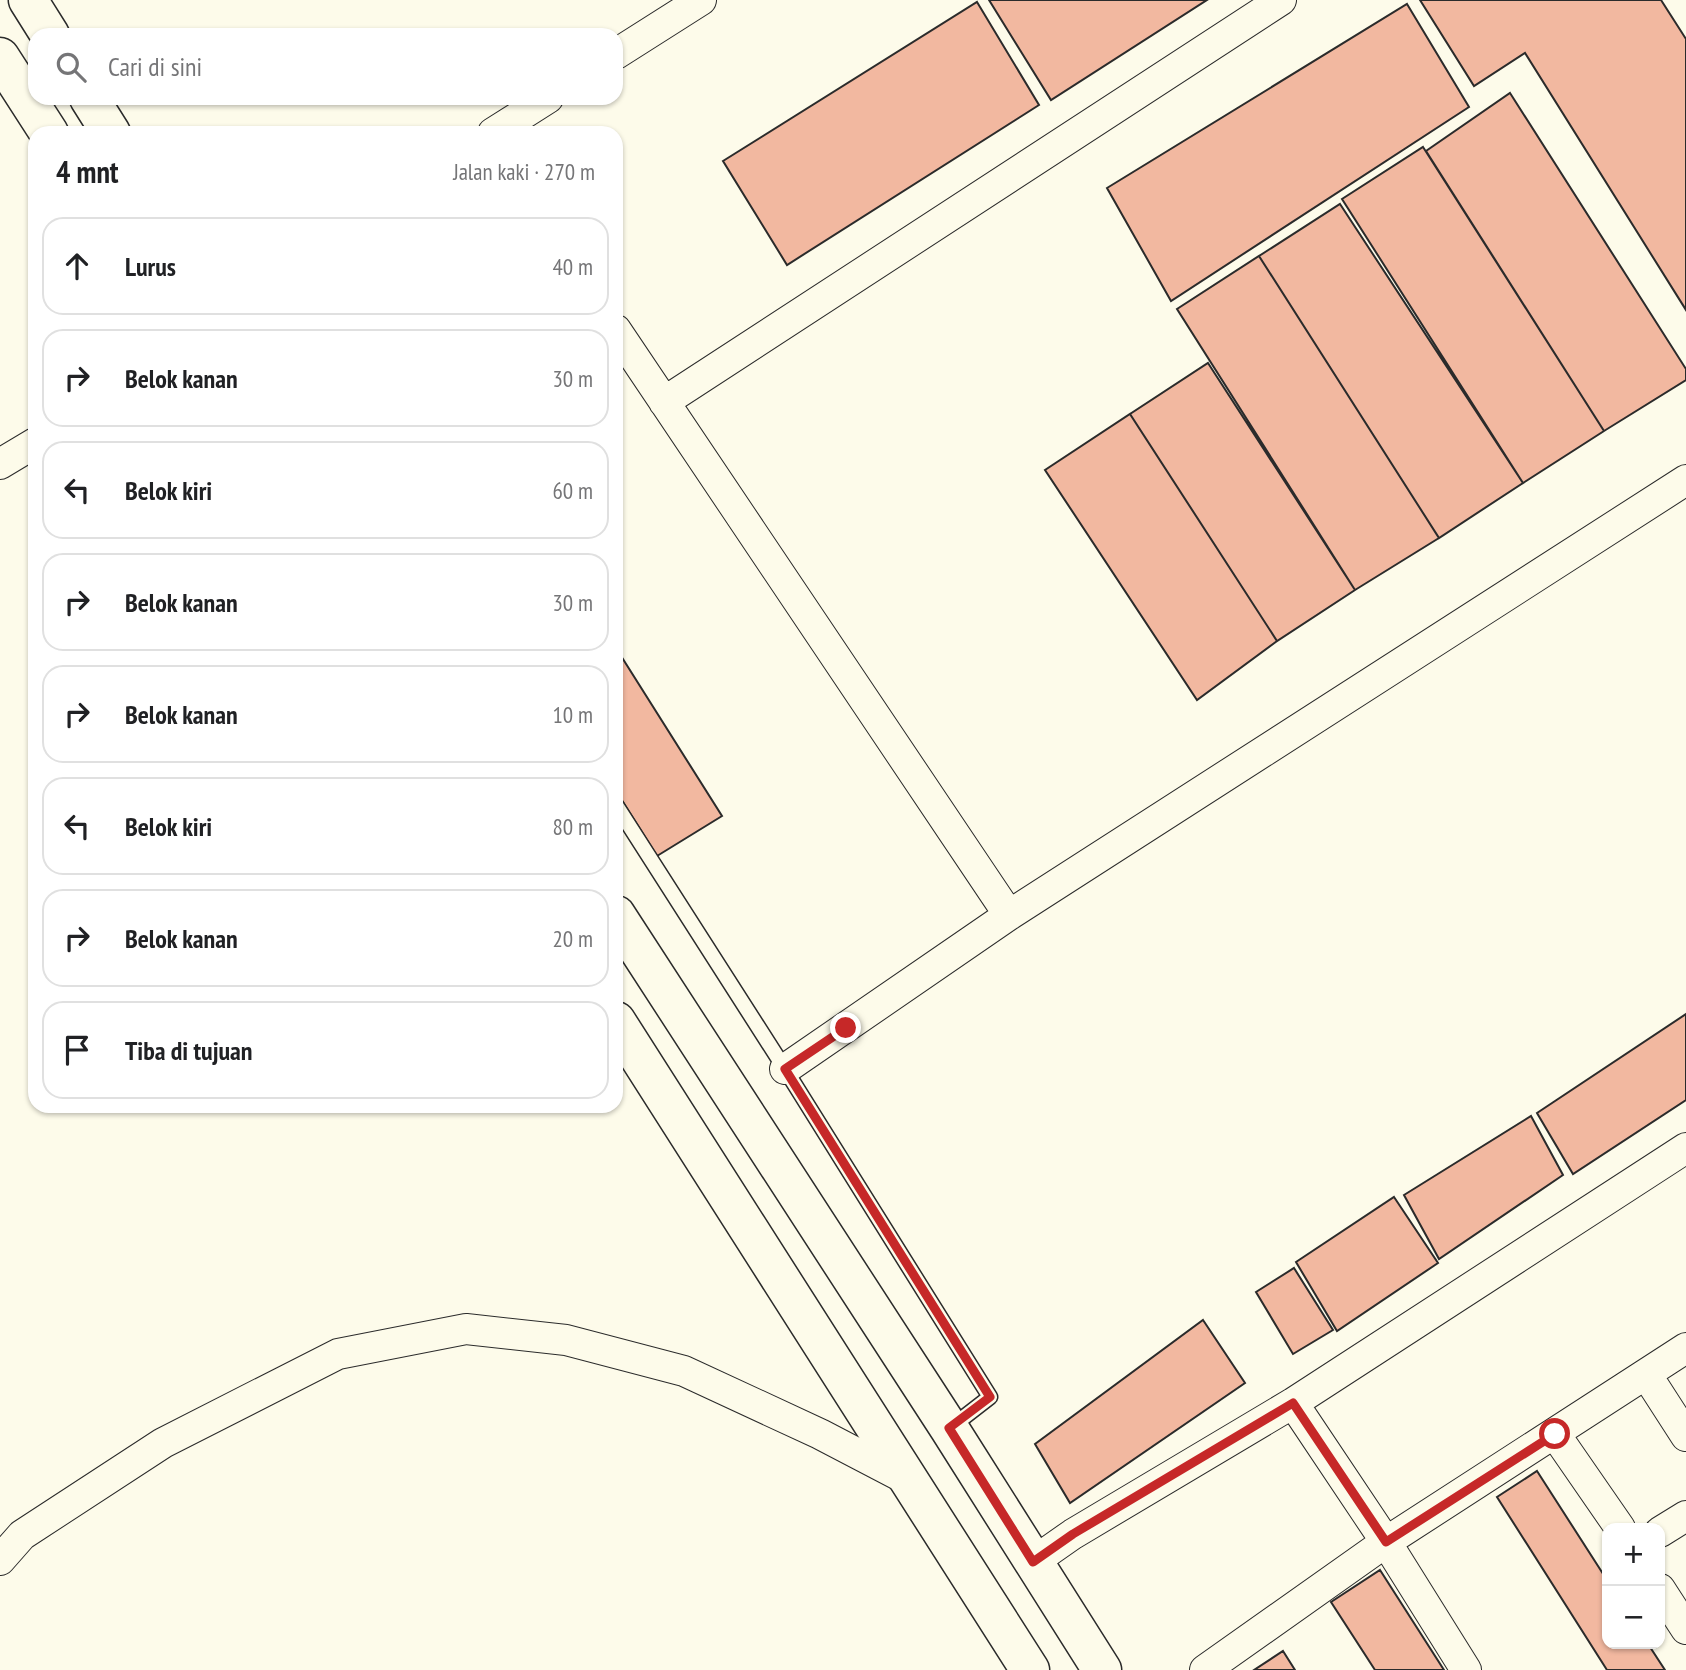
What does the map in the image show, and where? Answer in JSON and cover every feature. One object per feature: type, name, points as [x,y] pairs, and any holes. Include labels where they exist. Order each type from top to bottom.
[{"type":"street","points":[[28,0],[46,28]]},
{"type":"street","points":[[623,50],[701,0]]},
{"type":"street","points":[[664,402],[1281,0]]},
{"type":"street","points":[[0,57],[28,100]]},
{"type":"street","points":[[31,105],[44,126]]},
{"type":"street","points":[[93,105],[107,126]]},
{"type":"street","points":[[504,126],[537,105]]},
{"type":"street","points":[[623,340],[1009,915]]},
{"type":"street","points":[[0,464],[28,447]]},
{"type":"street","points":[[785,1069],[1009,915],[1686,480]]},
{"type":"street","points":[[623,926],[949,1428],[1102,1670]]},
{"type":"street","points":[[623,1032],[1030,1670]]},
{"type":"street","points":[[980,1591],[1033,1562],[1073,1534],[1293,1403],[1686,1148]]},
{"type":"street","points":[[0,1560],[22,1535],[163,1443],[338,1354],[466,1329],[566,1339],[684,1371],[820,1434],[910,1481]]},
{"type":"street","points":[[1205,1670],[1386,1542],[1686,1348]]},
{"type":"street","points":[[1646,1374],[1686,1436]]},
{"type":"street","points":[[1293,1403],[1386,1542],[1466,1670]]},
{"type":"street","points":[[1555,1434],[1617,1523]]},
{"type":"street","points":[[1665,1529],[1686,1516]]},
{"type":"street","points":[[1665,1597],[1686,1629]]},
{"type":"lane","points":[[623,816],[990,1397],[949,1428]]},
{"type":"building","points":[[989,0],[1207,0],[1051,100]]},
{"type":"building","points":[[1420,0],[1661,0],[1686,39],[1686,310],[1525,53],[1474,86]]},
{"type":"building","points":[[977,2],[1039,105],[787,265],[723,161]]},
{"type":"building","points":[[1407,4],[1469,107],[1171,301],[1107,188]]},
{"type":"building","points":[[1510,93],[1686,369],[1686,380],[1604,431],[1426,151]]},
{"type":"building","points":[[1423,147],[1604,431],[1523,483],[1342,199]]},
{"type":"building","points":[[1340,204],[1523,483],[1439,538],[1259,256]]},
{"type":"building","points":[[1259,256],[1439,538],[1355,590],[1177,309]]},
{"type":"building","points":[[1208,363],[1355,590],[1277,641],[1130,414]]},
{"type":"building","points":[[1130,414],[1277,641],[1197,700],[1045,470]]},
{"type":"building","points":[[623,659],[722,816],[657,856],[623,802]]},
{"type":"building","points":[[1686,1014],[1686,1100],[1573,1174],[1537,1113]]},
{"type":"building","points":[[1531,1116],[1563,1175],[1439,1259],[1404,1195]]},
{"type":"building","points":[[1394,1197],[1438,1263],[1337,1331],[1296,1262]]},
{"type":"building","points":[[1294,1268],[1333,1330],[1293,1354],[1256,1292]]},
{"type":"building","points":[[1203,1320],[1245,1383],[1070,1503],[1035,1444]]},
{"type":"building","points":[[1537,1471],[1602,1572],[1602,1649],[1651,1649],[1665,1670],[1607,1670],[1497,1497]]},
{"type":"building","points":[[1380,1570],[1444,1670],[1375,1670],[1331,1602]]},
{"type":"building","points":[[1283,1651],[1295,1670],[1254,1670]]},
{"type":"route","points":[[846,1028],[785,1069],[990,1397],[949,1428],[1033,1562],[1073,1534],[1293,1403],[1386,1542],[1555,1434]]}]
